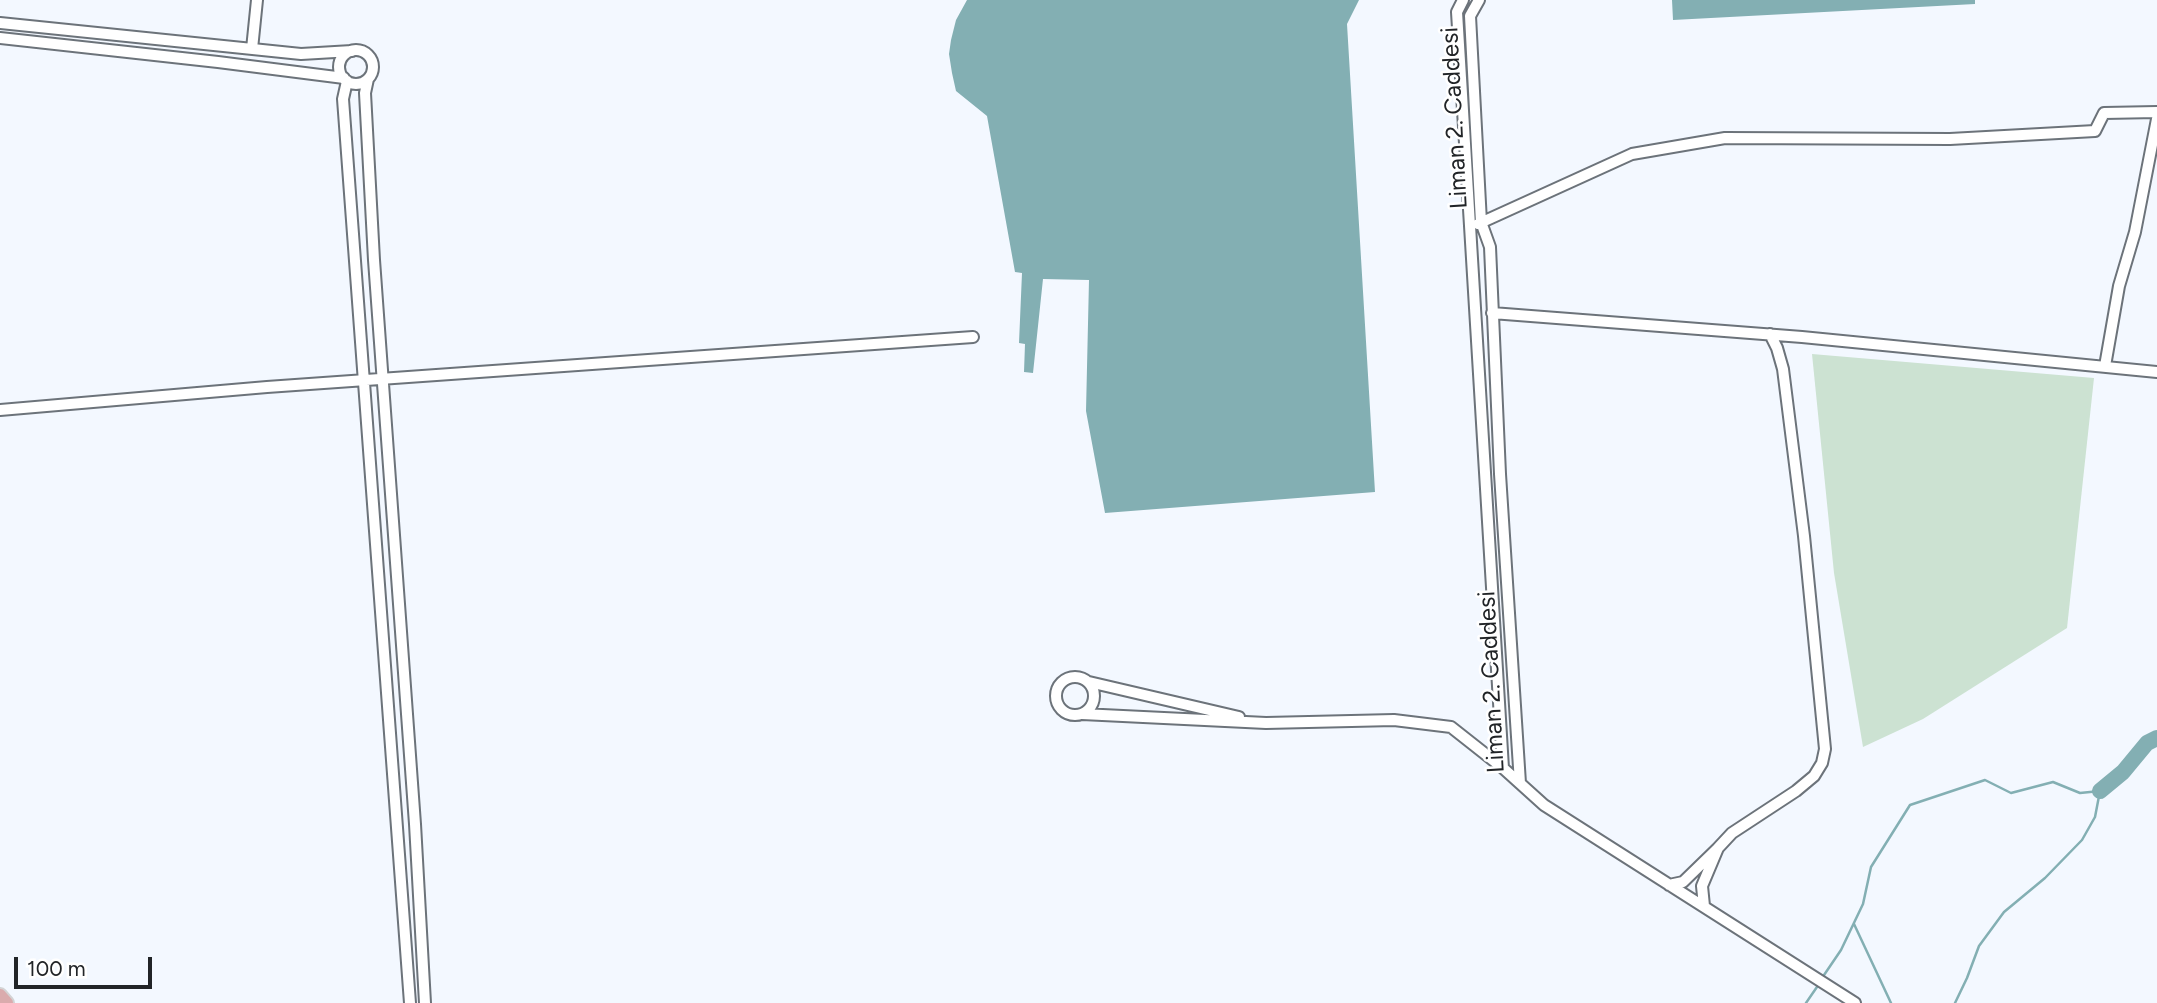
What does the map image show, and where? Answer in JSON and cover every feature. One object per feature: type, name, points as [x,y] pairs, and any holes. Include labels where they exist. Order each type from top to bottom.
[{"type":"main road","points":[[0,995],[7,1003]]},
{"type":"street","points":[[252,49],[257,0]]},
{"type":"street","name":"Liman 2. Caddesi","points":[[1463,0],[1457,12],[1468,230],[1503,768],[1520,783]]},
{"type":"street","name":"Liman 2. Caddesi","points":[[1479,0],[1470,16],[1481,222],[1490,247],[1492,326],[1520,783]]},
{"type":"street","points":[[0,23],[301,54],[365,52],[371,60],[372,71],[365,93],[374,260],[414,810],[425,1003]]},
{"type":"street","points":[[0,38],[230,63],[358,83],[368,79]]},
{"type":"street","points":[[352,51],[344,56],[340,65],[346,80],[343,99],[410,1003]]},
{"type":"street","points":[[1468,230],[1632,154],[1725,138],[1950,139],[2095,131],[2105,113],[2157,112]]},
{"type":"street","points":[[2105,366],[2119,286],[2135,232],[2157,119]]},
{"type":"street","points":[[357,261],[374,260]]},
{"type":"street","points":[[1492,313],[1770,334],[2157,372]]},
{"type":"street","points":[[1475,327],[1492,326]]},
{"type":"street","points":[[1670,885],[1683,882],[1732,833],[1814,776],[1822,764],[1825,749],[1804,536],[1783,369],[1770,334]]},
{"type":"street","points":[[0,410],[973,337]]},
{"type":"street","points":[[1493,628],[1511,627]]},
{"type":"street","points":[[1082,714],[1094,700],[1093,688],[1084,678],[1071,677],[1060,684],[1056,701],[1063,711],[1075,715],[1266,723],[1394,720],[1451,727],[1503,768]]},
{"type":"street","points":[[1089,682],[1266,723]]},
{"type":"street","points":[[1520,783],[1544,805],[1855,1003]]},
{"type":"street","points":[[1704,906],[1702,886],[1718,848]]},
{"type":"green space","points":[[1812,354],[2094,378],[2067,628],[1923,719],[1863,747],[1834,573]]},
{"type":"water","points":[[967,0],[1359,0],[1347,24],[1375,492],[1105,513],[1086,411],[1089,280],[1043,279],[1033,373],[1024,372],[1025,344],[1019,343],[1022,273],[1015,272],[987,116],[956,91],[949,54],[956,20]]},
{"type":"water","points":[[1672,0],[1975,0],[1975,4],[1673,20]]},
{"type":"waterway","points":[[2100,791],[2123,772],[2147,743],[2157,738]]},
{"type":"waterway","points":[[1822,978],[1841,950],[1863,904],[1871,867],[1910,805],[1985,780],[2011,793],[2053,782],[2080,793],[2100,791],[2095,817],[2082,840],[2045,878],[2004,912],[1979,946],[1955,1003]]},
{"type":"waterway","points":[[1854,924],[1891,1003]]},
{"type":"waterway","points":[[1806,1003],[1819,984]]}]
